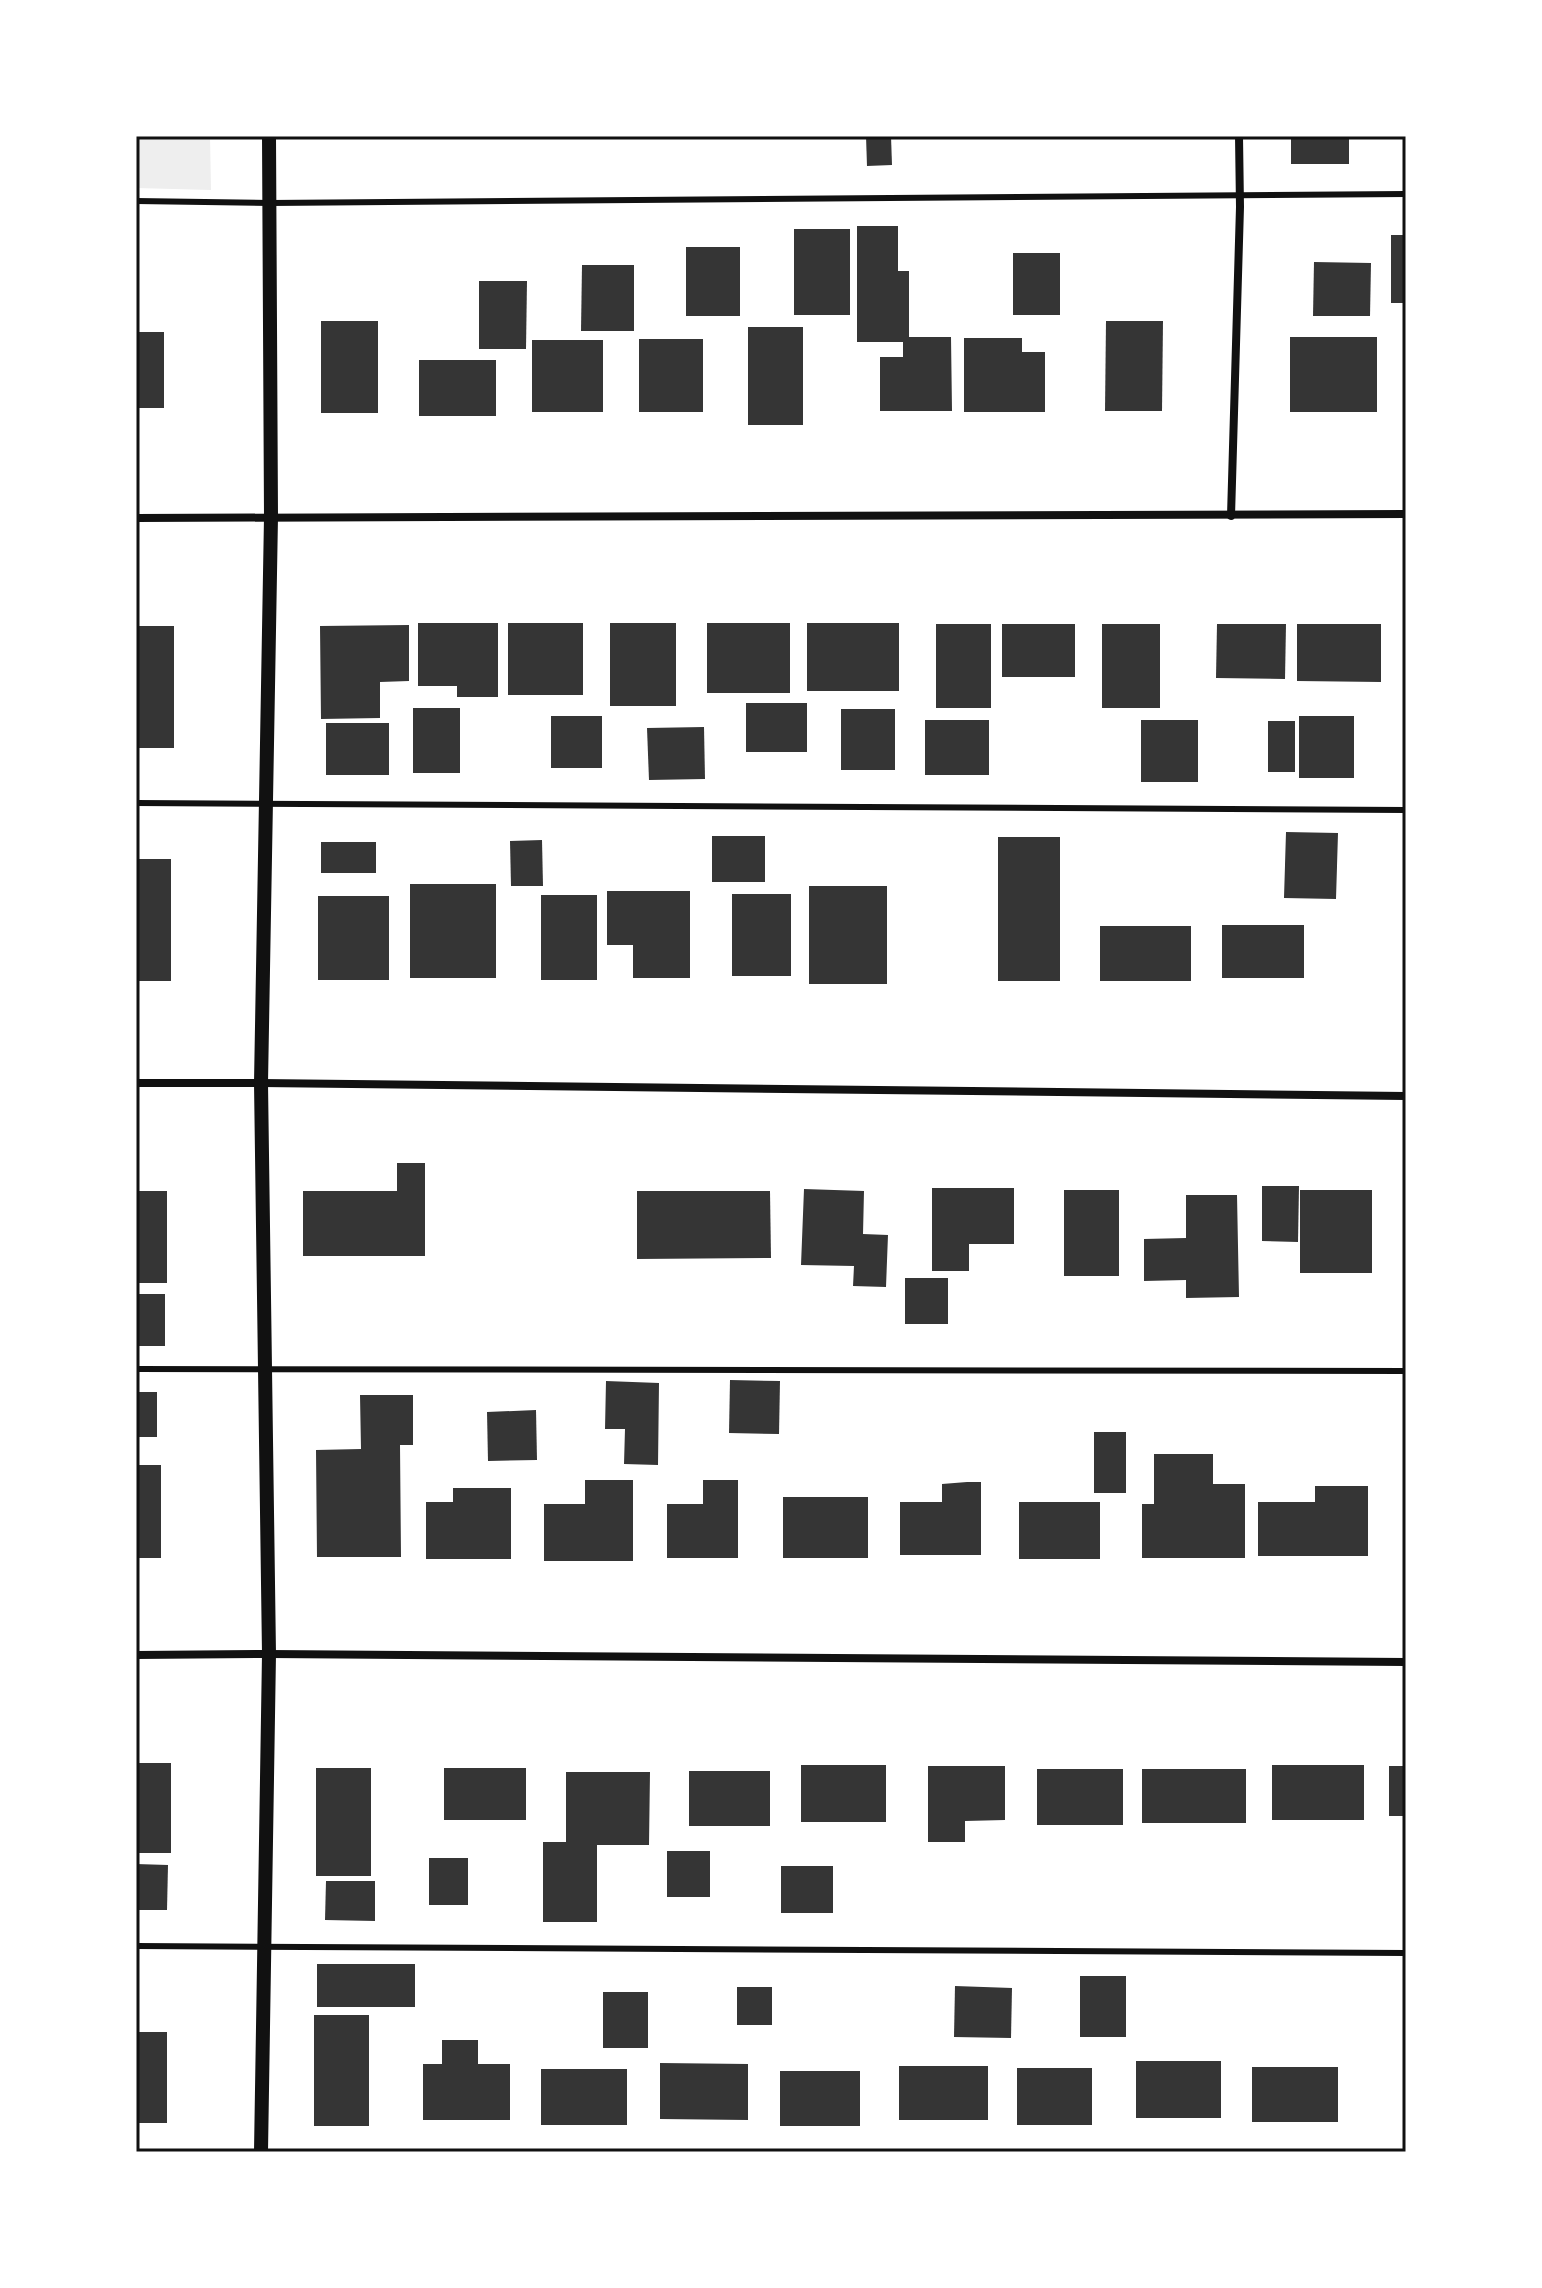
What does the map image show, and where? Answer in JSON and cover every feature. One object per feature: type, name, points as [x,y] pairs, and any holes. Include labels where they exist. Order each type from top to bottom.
[{"type":"street","points":[[261,2152],[269,1654],[261,1083],[271,517],[269,136]]},
{"type":"street","points":[[1231,516],[1239,136]]},
{"type":"street","points":[[136,518],[1406,514]]},
{"type":"street","points":[[136,1083],[1406,1096]]},
{"type":"street","points":[[136,1655],[1406,1662]]},
{"type":"lane","points":[[136,201],[270,203],[1406,194]]},
{"type":"lane","points":[[136,803],[1406,810]]},
{"type":"lane","points":[[136,1369],[1406,1371]]},
{"type":"lane","points":[[136,1946],[1406,1953]]},
{"type":"shaded area","points":[[136,136],[210,136],[211,190],[136,188]]},
{"type":"building","points":[[866,136],[891,136],[892,165],[867,166]]},
{"type":"building","points":[[1291,136],[1349,136],[1349,164],[1291,164]]},
{"type":"building","points":[[857,226],[898,226],[898,271],[909,271],[909,337],[951,337],[952,411],[880,411],[880,357],[903,357],[903,342],[857,342]]},
{"type":"building","points":[[794,229],[850,229],[850,315],[794,315]]},
{"type":"building","points":[[1391,235],[1406,235],[1406,303],[1391,303]]},
{"type":"building","points":[[686,247],[740,247],[740,316],[686,316]]},
{"type":"building","points":[[1013,253],[1060,253],[1060,315],[1013,315]]},
{"type":"building","points":[[1314,262],[1371,263],[1370,316],[1313,316]]},
{"type":"building","points":[[582,265],[634,265],[634,331],[581,331]]},
{"type":"building","points":[[479,281],[527,281],[526,349],[479,349]]},
{"type":"building","points":[[321,321],[378,321],[378,413],[321,413]]},
{"type":"building","points":[[1106,321],[1163,321],[1162,411],[1105,411]]},
{"type":"building","points":[[748,327],[803,327],[803,425],[748,425]]},
{"type":"building","points":[[136,332],[164,332],[164,408],[136,408]]},
{"type":"building","points":[[1290,337],[1377,337],[1377,412],[1290,412]]},
{"type":"building","points":[[964,338],[1022,338],[1022,352],[1045,352],[1045,412],[964,412]]},
{"type":"building","points":[[639,339],[703,339],[703,412],[639,412]]},
{"type":"building","points":[[532,340],[603,340],[603,412],[532,412]]},
{"type":"building","points":[[419,360],[496,360],[496,416],[419,416]]},
{"type":"building","points":[[418,623],[498,623],[498,697],[457,697],[457,686],[418,686]]},
{"type":"building","points":[[508,623],[583,623],[583,695],[508,695]]},
{"type":"building","points":[[610,623],[676,623],[676,706],[610,706]]},
{"type":"building","points":[[707,623],[790,623],[790,693],[707,693]]},
{"type":"building","points":[[807,623],[899,623],[899,691],[807,691]]},
{"type":"building","points":[[936,624],[991,624],[991,708],[936,708]]},
{"type":"building","points":[[1002,624],[1075,624],[1075,677],[1002,677]]},
{"type":"building","points":[[1102,624],[1160,624],[1160,708],[1102,708]]},
{"type":"building","points":[[1217,624],[1286,624],[1285,679],[1216,678]]},
{"type":"building","points":[[1297,624],[1381,624],[1381,682],[1297,681]]},
{"type":"building","points":[[409,625],[409,681],[380,682],[380,718],[321,719],[320,626]]},
{"type":"building","points":[[136,626],[174,626],[174,748],[136,748]]},
{"type":"building","points":[[746,703],[807,703],[807,752],[746,752]]},
{"type":"building","points":[[413,708],[460,708],[460,773],[413,773]]},
{"type":"building","points":[[841,709],[895,709],[895,770],[841,770]]},
{"type":"building","points":[[551,716],[602,716],[602,768],[551,768]]},
{"type":"building","points":[[1299,716],[1354,716],[1354,778],[1299,778]]},
{"type":"building","points":[[925,720],[989,720],[989,775],[925,775]]},
{"type":"building","points":[[1141,720],[1198,720],[1198,782],[1141,782]]},
{"type":"building","points":[[1268,721],[1295,721],[1295,772],[1268,772]]},
{"type":"building","points":[[326,723],[389,723],[389,775],[326,775]]},
{"type":"building","points":[[704,727],[705,779],[649,780],[647,728]]},
{"type":"building","points":[[1286,832],[1338,833],[1336,899],[1284,898]]},
{"type":"building","points":[[712,836],[765,836],[765,882],[712,882]]},
{"type":"building","points":[[998,837],[1060,837],[1060,981],[998,981]]},
{"type":"building","points":[[542,840],[543,886],[511,886],[510,841]]},
{"type":"building","points":[[321,842],[376,842],[376,873],[321,873]]},
{"type":"building","points":[[136,859],[171,859],[171,981],[136,981]]},
{"type":"building","points":[[410,884],[496,884],[496,978],[410,978]]},
{"type":"building","points":[[809,886],[887,886],[887,984],[809,984]]},
{"type":"building","points":[[607,891],[690,891],[690,978],[633,978],[633,945],[607,945]]},
{"type":"building","points":[[732,894],[791,894],[791,976],[732,976]]},
{"type":"building","points":[[541,895],[597,895],[597,980],[541,980]]},
{"type":"building","points":[[318,896],[389,896],[389,980],[318,980]]},
{"type":"building","points":[[1222,925],[1304,925],[1304,978],[1222,978]]},
{"type":"building","points":[[1100,926],[1191,926],[1191,981],[1100,981]]},
{"type":"building","points":[[397,1163],[425,1163],[425,1256],[303,1256],[303,1191],[397,1191]]},
{"type":"building","points":[[1262,1186],[1299,1186],[1298,1242],[1262,1241]]},
{"type":"building","points":[[932,1188],[1014,1188],[1014,1244],[969,1244],[969,1271],[932,1271]]},
{"type":"building","points":[[804,1189],[864,1191],[863,1234],[888,1235],[886,1287],[853,1286],[854,1266],[801,1265]]},
{"type":"building","points":[[1064,1190],[1119,1190],[1119,1276],[1064,1276]]},
{"type":"building","points":[[1300,1190],[1372,1190],[1372,1273],[1300,1273]]},
{"type":"building","points":[[136,1191],[167,1191],[167,1283],[136,1283]]},
{"type":"building","points":[[637,1191],[770,1191],[771,1258],[637,1259]]},
{"type":"building","points":[[1186,1195],[1237,1195],[1239,1297],[1186,1298],[1186,1280],[1144,1281],[1144,1239],[1186,1238]]},
{"type":"building","points":[[905,1278],[948,1278],[948,1324],[905,1324]]},
{"type":"building","points":[[136,1294],[165,1294],[165,1346],[136,1346]]},
{"type":"building","points":[[730,1380],[780,1381],[779,1434],[729,1433]]},
{"type":"building","points":[[606,1381],[659,1383],[658,1465],[624,1464],[625,1429],[605,1429]]},
{"type":"building","points":[[136,1392],[157,1392],[157,1437],[136,1437]]},
{"type":"building","points":[[360,1395],[413,1395],[413,1445],[400,1445],[401,1557],[317,1557],[316,1450],[361,1449]]},
{"type":"building","points":[[536,1410],[537,1460],[488,1461],[487,1412]]},
{"type":"building","points":[[1094,1432],[1126,1432],[1126,1493],[1094,1493]]},
{"type":"building","points":[[1154,1454],[1213,1454],[1213,1484],[1245,1484],[1245,1558],[1142,1558],[1142,1504],[1154,1504]]},
{"type":"building","points":[[136,1465],[161,1465],[161,1558],[136,1558]]},
{"type":"building","points":[[585,1480],[633,1480],[633,1561],[544,1561],[544,1504],[585,1504]]},
{"type":"building","points":[[703,1480],[738,1480],[738,1558],[667,1558],[667,1504],[703,1504]]},
{"type":"building","points":[[981,1482],[981,1555],[900,1555],[900,1502],[942,1502],[942,1484]]},
{"type":"building","points":[[1315,1486],[1368,1486],[1368,1556],[1258,1556],[1258,1502],[1315,1502]]},
{"type":"building","points":[[453,1488],[511,1488],[511,1559],[426,1559],[426,1502],[453,1502]]},
{"type":"building","points":[[783,1497],[868,1497],[868,1558],[783,1558]]},
{"type":"building","points":[[1019,1502],[1100,1502],[1100,1559],[1019,1559]]},
{"type":"building","points":[[136,1763],[171,1763],[171,1853],[136,1853]]},
{"type":"building","points":[[801,1765],[886,1765],[886,1822],[801,1822]]},
{"type":"building","points":[[1272,1765],[1364,1765],[1364,1820],[1272,1820]]},
{"type":"building","points":[[928,1766],[1005,1766],[1005,1820],[965,1821],[965,1842],[928,1842]]},
{"type":"building","points":[[1389,1766],[1406,1766],[1406,1816],[1389,1816]]},
{"type":"building","points":[[316,1768],[371,1768],[371,1876],[316,1876]]},
{"type":"building","points":[[444,1768],[526,1768],[526,1820],[444,1820]]},
{"type":"building","points":[[1037,1769],[1123,1769],[1123,1825],[1037,1825]]},
{"type":"building","points":[[1142,1769],[1246,1769],[1246,1823],[1142,1823]]},
{"type":"building","points":[[689,1771],[770,1771],[770,1826],[689,1826]]},
{"type":"building","points":[[566,1772],[650,1772],[649,1845],[597,1845],[597,1922],[543,1922],[543,1842],[566,1842]]},
{"type":"building","points":[[667,1851],[710,1851],[710,1897],[667,1897]]},
{"type":"building","points":[[429,1858],[468,1858],[468,1905],[429,1905]]},
{"type":"building","points":[[136,1864],[168,1865],[167,1910],[136,1910]]},
{"type":"building","points":[[781,1866],[833,1866],[833,1913],[781,1913]]},
{"type":"building","points":[[326,1881],[375,1881],[375,1921],[325,1920]]},
{"type":"building","points":[[317,1964],[415,1964],[415,2007],[317,2007]]},
{"type":"building","points":[[1080,1976],[1126,1976],[1126,2037],[1080,2037]]},
{"type":"building","points":[[955,1986],[1012,1988],[1011,2038],[954,2037]]},
{"type":"building","points":[[737,1987],[772,1987],[772,2025],[737,2025]]},
{"type":"building","points":[[603,1992],[648,1992],[648,2048],[603,2048]]},
{"type":"building","points":[[314,2015],[369,2015],[369,2126],[314,2126]]},
{"type":"building","points":[[136,2032],[167,2032],[167,2123],[136,2123]]},
{"type":"building","points":[[442,2040],[478,2040],[478,2064],[510,2064],[510,2120],[423,2120],[423,2064],[442,2064]]},
{"type":"building","points":[[1136,2061],[1221,2061],[1221,2118],[1136,2118]]},
{"type":"building","points":[[660,2063],[748,2064],[748,2120],[660,2119]]},
{"type":"building","points":[[899,2066],[988,2066],[988,2120],[899,2120]]},
{"type":"building","points":[[1252,2067],[1338,2067],[1338,2122],[1252,2122]]},
{"type":"building","points":[[1017,2068],[1092,2068],[1092,2125],[1017,2125]]},
{"type":"building","points":[[541,2069],[627,2069],[627,2125],[541,2125]]},
{"type":"building","points":[[780,2071],[860,2071],[860,2126],[780,2126]]}]
